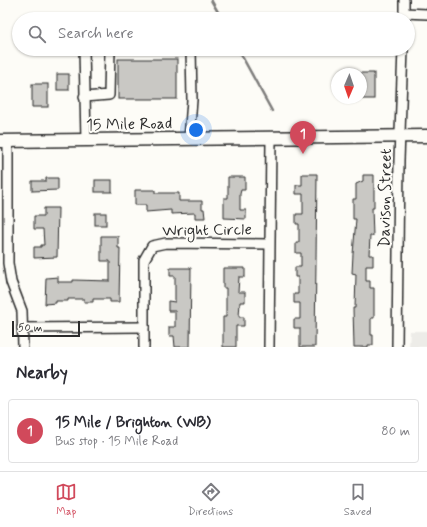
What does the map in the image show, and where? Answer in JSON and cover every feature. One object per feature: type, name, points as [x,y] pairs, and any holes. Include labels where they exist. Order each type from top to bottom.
[{"type":"main road","name":"15 Mile Road","points":[[4,141],[427,136]]},
{"type":"street","points":[[404,0],[404,12]]},
{"type":"street","points":[[415,15],[427,14]]},
{"type":"street","points":[[84,56],[86,140]]},
{"type":"street","points":[[84,97],[109,95],[110,56]]},
{"type":"street","points":[[189,139],[192,100],[192,56]]},
{"type":"street","name":"Davison Street","points":[[397,347],[403,56]]},
{"type":"street","points":[[269,347],[271,138]]},
{"type":"street","points":[[4,141],[8,268],[11,282],[22,311],[23,347]]},
{"type":"street","name":"Wright Circle","points":[[144,347],[144,260],[152,246],[166,243],[269,244]]},
{"type":"street","points":[[22,328],[144,327]]},
{"type":"shaded area","points":[[410,331],[427,331],[427,347],[409,347]]},
{"type":"building","points":[[118,59],[177,59],[177,99],[118,99]]},
{"type":"building","points":[[367,73],[374,73],[374,99],[367,99]]},
{"type":"building","points":[[57,74],[69,74],[69,90],[57,90]]},
{"type":"building","points":[[32,84],[48,84],[48,107],[32,107]]},
{"type":"building","points":[[302,174],[317,174],[315,347],[300,347],[300,328],[294,328],[294,319],[300,319],[300,303],[294,303],[294,294],[298,294],[298,277],[295,277],[295,267],[301,267],[301,253],[296,253],[296,243],[299,243],[299,224],[296,224],[296,214],[303,214],[303,194],[296,194],[296,185],[302,185]]},
{"type":"building","points":[[363,175],[374,175],[374,208],[372,208],[373,236],[370,236],[369,255],[373,255],[373,266],[366,266],[366,281],[370,281],[370,288],[374,288],[374,318],[371,318],[371,335],[373,335],[373,345],[368,345],[368,347],[354,347],[353,308],[355,308],[356,274],[352,273],[356,219],[353,219],[353,199],[356,199],[356,184],[363,181]]},
{"type":"building","points":[[228,177],[245,177],[245,190],[241,190],[240,194],[240,210],[246,210],[246,219],[224,218],[224,198],[228,198]]},
{"type":"building","points":[[46,178],[58,178],[58,190],[32,191],[32,181],[46,181]]},
{"type":"building","points":[[95,180],[112,180],[112,192],[95,192]]},
{"type":"building","points":[[135,190],[155,190],[155,193],[179,193],[179,201],[202,201],[202,209],[204,209],[205,218],[195,218],[195,213],[171,214],[171,210],[146,212],[146,205],[135,205]]},
{"type":"building","points":[[44,208],[58,208],[57,257],[34,258],[34,247],[41,247],[41,245],[44,245],[43,229],[34,229],[34,216],[44,216]]},
{"type":"building","points":[[95,213],[106,213],[106,225],[95,225]]},
{"type":"building","points":[[101,236],[118,236],[118,248],[120,248],[119,302],[110,302],[110,299],[93,299],[93,302],[84,302],[84,299],[68,299],[68,301],[56,301],[56,303],[45,304],[46,278],[58,277],[58,282],[73,282],[73,280],[110,281],[110,261],[101,261]]},
{"type":"building","points":[[170,268],[191,268],[190,347],[175,347],[174,336],[169,336],[169,327],[175,327],[175,311],[168,311],[168,301],[175,302],[175,276],[170,276]]},
{"type":"building","points":[[223,268],[245,268],[245,277],[239,277],[238,292],[245,292],[245,302],[240,302],[239,317],[244,317],[244,326],[236,326],[236,347],[223,347],[223,317],[226,317],[226,288],[223,288]]},
{"type":"waterway","points":[[211,0],[218,12]]},
{"type":"waterway","points":[[242,56],[272,111]]},
{"type":"place","name":"15 Mile / Brighton (WB)","points":[[303,154]]}]
